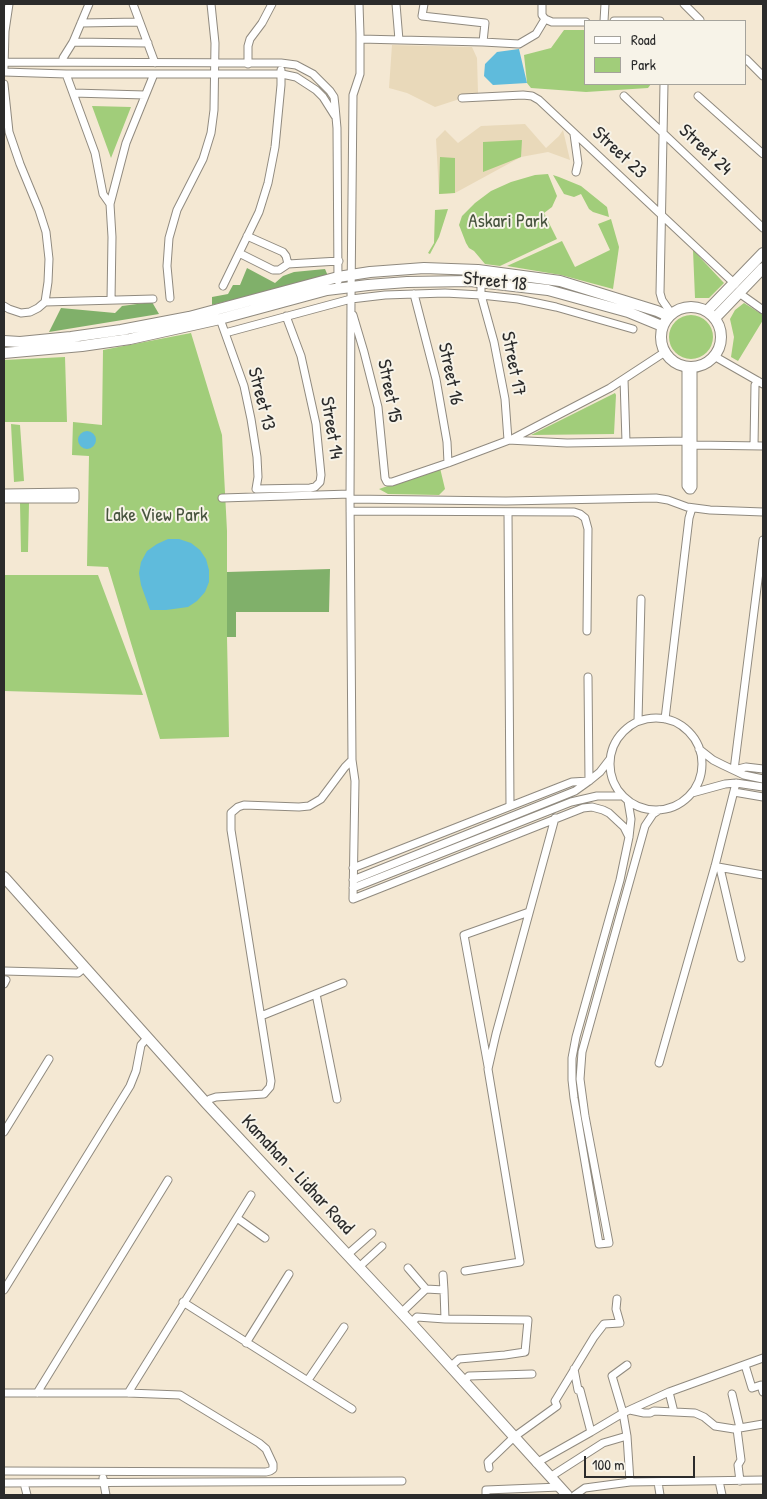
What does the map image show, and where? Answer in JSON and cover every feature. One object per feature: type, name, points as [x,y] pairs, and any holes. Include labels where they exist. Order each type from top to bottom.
[{"type":"street","points":[[9,4],[5,31],[4,70],[66,74],[282,74],[296,77],[316,90],[323,97],[335,116]]},
{"type":"street","points":[[63,62],[89,4]]},
{"type":"street","points":[[133,4],[154,63]]},
{"type":"street","points":[[170,298],[167,266],[169,238],[177,210],[203,159],[211,133],[215,101],[215,64],[211,4]]},
{"type":"street","points":[[248,64],[250,39],[262,23],[272,4]]},
{"type":"street","points":[[359,4],[360,74],[352,95],[350,511],[352,760],[355,781],[353,898],[583,808],[592,807],[602,810],[616,819],[624,827],[629,837]]},
{"type":"street","points":[[396,4],[399,40]]},
{"type":"street","points":[[424,4],[422,16],[486,23],[483,42]]},
{"type":"street","points":[[542,4],[542,15],[545,19],[552,22],[584,22]]},
{"type":"street","points":[[604,20],[605,4]]},
{"type":"street","points":[[684,4],[700,20]]},
{"type":"street","points":[[360,39],[519,44],[536,34],[545,19]]},
{"type":"street","points":[[81,23],[139,22]]},
{"type":"street","points":[[72,42],[148,43]]},
{"type":"street","points":[[747,60],[763,76]]},
{"type":"street","points":[[4,62],[281,63],[304,68],[322,82],[334,97],[336,106],[339,288]]},
{"type":"street","points":[[223,286],[259,212],[270,174],[275,147],[282,74],[281,63]]},
{"type":"street","points":[[66,74],[88,130],[95,153],[103,194],[110,204]]},
{"type":"street","points":[[111,300],[112,237],[110,204],[126,143],[154,74]]},
{"type":"street","points":[[4,84],[9,132],[20,164],[31,187],[46,232],[49,259],[48,282],[44,302],[30,312],[21,313],[4,306]]},
{"type":"street","points":[[664,85],[663,217],[660,293],[669,315]]},
{"type":"street","points":[[73,93],[145,94]]},
{"type":"street","name":"Street 23","points":[[462,98],[514,95],[532,96],[539,100],[737,289],[763,310]]},
{"type":"street","name":"Street 24","points":[[624,96],[763,228]]},
{"type":"street","points":[[698,96],[763,154]]},
{"type":"street","points":[[574,134],[578,163],[576,172]]},
{"type":"street","points":[[247,236],[283,252],[288,264]]},
{"type":"street","points":[[239,253],[273,270],[279,270],[288,264],[339,261]]},
{"type":"street","points":[[737,289],[763,253]]},
{"type":"street","points":[[4,341],[20,342],[71,337],[158,324],[338,277],[370,272],[424,268],[478,270],[560,281],[669,315]]},
{"type":"street","points":[[711,314],[763,268]]},
{"type":"street","points":[[4,353],[82,346],[130,339],[220,319],[339,288],[425,281],[481,282],[548,290],[628,312],[662,326]]},
{"type":"street","name":"Street 17","points":[[481,282],[481,295],[494,342],[505,399],[508,440]]},
{"type":"street","name":"Street 18","points":[[225,333],[351,299],[385,295],[445,293],[518,299],[556,307],[632,329]]},
{"type":"street","name":"Street 16","points":[[414,294],[436,378],[447,442],[448,463]]},
{"type":"street","points":[[44,302],[153,299]]},
{"type":"street","points":[[689,306],[698,307],[711,314],[719,325],[721,341],[714,356],[705,364],[690,367],[674,362],[664,352],[660,340],[662,326],[669,315],[679,308],[689,306]]},
{"type":"street","name":"Street 15","points":[[351,308],[378,407],[385,478],[387,482],[448,463]]},
{"type":"street","name":"Street 14","points":[[256,489],[310,488],[315,487],[320,482],[321,475],[314,414],[301,356],[286,316]]},
{"type":"street","name":"Street 13","points":[[220,319],[244,386],[251,419],[257,457],[258,477],[256,489]]},
{"type":"street","points":[[448,463],[508,440],[597,395],[664,352]]},
{"type":"street","points":[[714,356],[761,382],[756,385],[754,446]]},
{"type":"street","points":[[690,367],[690,443],[693,487],[691,490],[686,488],[690,443]]},
{"type":"street","points":[[624,379],[626,442]]},
{"type":"street","points":[[508,440],[567,443],[626,442],[763,446]]},
{"type":"street","points":[[4,493],[20,495],[74,498],[75,492],[20,495],[4,499]]},
{"type":"street","points":[[222,498],[350,496],[506,501],[656,498],[692,508],[763,512]]},
{"type":"street","points":[[665,719],[689,518],[692,508]]},
{"type":"street","points":[[350,511],[574,512],[580,514],[584,518],[588,529],[587,631]]},
{"type":"street","points":[[508,512],[510,806]]},
{"type":"street","points":[[734,770],[763,540]]},
{"type":"street","points":[[638,722],[641,599]]},
{"type":"street","points":[[588,677],[589,781]]},
{"type":"street","points":[[656,718],[676,723],[694,738],[699,749],[702,767],[697,785],[683,802],[672,808],[659,810],[643,808],[625,798],[614,785],[610,772],[610,759],[616,740],[622,732],[638,722],[656,718]]},
{"type":"street","points":[[699,749],[713,760],[744,775],[763,779]]},
{"type":"street","points":[[353,884],[575,790],[600,772],[610,759]]},
{"type":"street","points":[[206,1103],[212,1098],[264,1094],[268,1090],[271,1081],[231,830],[232,813],[238,807],[244,805],[309,806],[321,799],[352,760]]},
{"type":"street","points":[[734,770],[746,767],[763,769]]},
{"type":"street","points":[[353,868],[572,782],[589,781]]},
{"type":"street","points":[[692,793],[717,785],[736,783],[763,787]]},
{"type":"street","points":[[659,1063],[718,867],[736,783]]},
{"type":"street","points":[[734,792],[763,797]]},
{"type":"street","points":[[353,884],[571,802],[597,796],[625,798]]},
{"type":"street","points":[[625,798],[631,820],[629,837],[618,889],[576,1037],[572,1058],[574,1098],[599,1244],[609,1244],[582,1099],[580,1079],[582,1052],[645,826],[653,814],[659,810]]},
{"type":"street","points":[[488,1069],[555,818]]},
{"type":"street","points":[[718,867],[763,875]]},
{"type":"street","points":[[718,867],[741,958]]},
{"type":"street","name":"Kamahan - Lidhar Road","points":[[4,877],[146,1038],[411,1323],[563,1491]]},
{"type":"street","points":[[465,1271],[520,1262],[464,935],[529,912]]},
{"type":"street","points":[[4,971],[78,973],[84,968]]},
{"type":"street","points":[[261,1016],[343,983]]},
{"type":"street","points":[[316,994],[337,1099]]},
{"type":"street","points":[[5,1287],[130,1086],[136,1071],[141,1045],[146,1038]]},
{"type":"street","points":[[4,1132],[49,1059]]},
{"type":"street","points":[[37,1393],[168,1180]]},
{"type":"street","points":[[128,1393],[251,1195]]},
{"type":"street","points":[[237,1218],[265,1238]]},
{"type":"street","points":[[348,1255],[372,1233]]},
{"type":"street","points":[[358,1267],[382,1246]]},
{"type":"street","points":[[408,1268],[426,1289],[444,1290]]},
{"type":"street","points":[[246,1343],[289,1274]]},
{"type":"street","points":[[443,1275],[445,1319]]},
{"type":"street","points":[[401,1313],[426,1289]]},
{"type":"street","points":[[489,1468],[488,1462],[514,1437],[557,1406],[554,1401],[604,1324],[620,1323],[616,1309],[617,1299]]},
{"type":"street","points":[[183,1302],[352,1409]]},
{"type":"street","points":[[411,1323],[417,1318],[528,1320],[526,1352],[459,1359],[450,1367]]},
{"type":"street","points":[[308,1380],[344,1327]]},
{"type":"street","points":[[536,1463],[627,1411],[670,1392],[763,1358]]},
{"type":"street","points":[[627,1365],[612,1376],[627,1411],[630,1482]]},
{"type":"street","points":[[745,1365],[752,1388],[762,1385],[763,1392]]},
{"type":"street","points":[[574,1369],[578,1390],[580,1390],[591,1432]]},
{"type":"street","points":[[463,1382],[469,1376],[532,1374]]},
{"type":"street","points":[[670,1392],[674,1412]]},
{"type":"street","points":[[4,1393],[128,1393],[173,1394],[186,1397],[259,1442],[271,1457],[273,1464],[273,1469],[266,1472],[4,1470]]},
{"type":"street","points":[[732,1394],[739,1428],[741,1460],[738,1465],[740,1480]]},
{"type":"street","points":[[627,1411],[650,1414],[654,1411],[695,1413],[704,1417],[715,1426],[739,1428],[763,1424]]},
{"type":"street","points":[[550,1477],[603,1443],[628,1436]]},
{"type":"street","points":[[102,1471],[106,1495]]},
{"type":"street","points":[[4,1483],[402,1480]]},
{"type":"street","points":[[575,1495],[585,1488],[630,1482],[763,1480]]},
{"type":"street","points":[[719,1481],[722,1495]]},
{"type":"street","points":[[658,1482],[660,1495]]},
{"type":"street","points":[[24,1483],[27,1495]]},
{"type":"street","points":[[486,1495],[486,1490],[563,1491]]},
{"type":"shaded area","points":[[392,45],[472,47],[477,58],[478,93],[435,107],[407,93],[389,88]]},
{"type":"shaded area","points":[[525,124],[546,148],[563,130],[570,160],[548,152],[521,157],[455,193],[439,194],[436,139],[445,130],[458,143],[481,126]]},
{"type":"green space","points":[[564,30],[584,30],[584,85],[650,85],[648,88],[586,92],[531,88],[527,83],[524,55],[551,48]]},
{"type":"green space","points":[[92,106],[131,107],[111,158]]},
{"type":"green space","points":[[522,140],[521,157],[483,172],[483,142]]},
{"type":"green space","points":[[440,157],[455,158],[455,193],[439,194]]},
{"type":"green space","name":"Askari Park","points":[[548,174],[557,196],[552,207],[544,213],[557,239],[500,266],[485,264],[466,243],[459,225],[462,216],[491,191],[511,182],[535,175]]},
{"type":"green space","points":[[553,175],[581,186],[607,207],[609,217],[589,209],[581,194],[574,197],[564,194]]},
{"type":"green space","points":[[448,209],[439,237],[430,254],[428,253],[434,243],[435,210]]},
{"type":"green space","points":[[611,219],[619,247],[613,289],[561,275],[507,266],[562,241],[575,267],[610,250],[598,224]]},
{"type":"green space","points":[[693,250],[724,283],[709,298],[695,298]]},
{"type":"green space","points":[[247,268],[275,283],[283,276],[294,272],[325,269],[328,276],[212,305],[212,297],[228,294],[233,285],[240,285]]},
{"type":"green space","points":[[152,302],[159,314],[49,332],[61,308],[115,313],[122,306]]},
{"type":"green space","points":[[744,303],[763,315],[763,320],[738,361],[731,357],[734,337],[730,319],[735,310]]},
{"type":"green space","points":[[687,315],[695,315],[707,321],[713,337],[707,353],[695,359],[687,359],[675,353],[669,341],[669,333],[675,321]]},
{"type":"green space","name":"Lake View Park","points":[[191,333],[222,435],[227,531],[229,737],[160,739],[108,567],[87,566],[89,456],[72,455],[73,422],[102,425],[103,350]]},
{"type":"green space","points":[[65,357],[67,422],[4,422],[4,360]]},
{"type":"green space","points":[[615,393],[614,434],[531,435]]},
{"type":"green space","points":[[11,424],[20,425],[24,481],[14,482]]},
{"type":"green space","points":[[440,468],[445,489],[439,495],[388,494],[379,489]]},
{"type":"green space","points":[[20,503],[29,503],[28,552],[21,552]]},
{"type":"green space","points":[[330,569],[329,612],[236,612],[236,637],[227,637],[227,572]]},
{"type":"green space","points":[[4,575],[98,575],[143,695],[4,691]]},
{"type":"water","points":[[519,49],[527,83],[493,85],[484,76],[485,64],[497,52]]},
{"type":"water","points":[[83,431],[91,431],[96,436],[94,447],[83,449],[78,444],[78,436]]},
{"type":"water","points":[[168,539],[179,539],[191,543],[200,550],[206,559],[209,570],[209,582],[205,592],[188,607],[150,610],[141,585],[139,573],[141,562],[147,551]]}]
